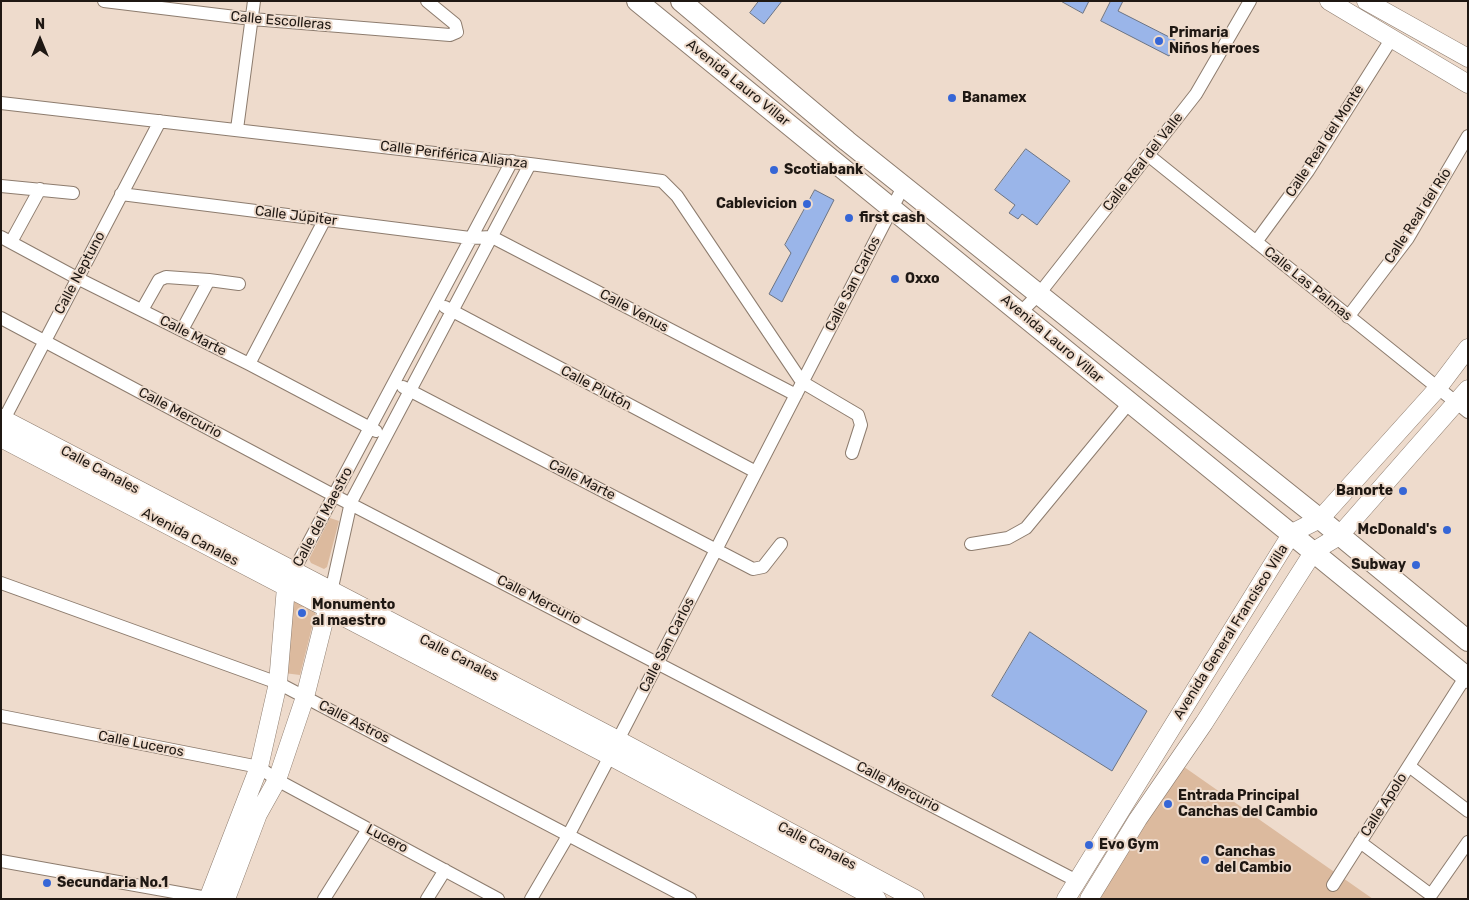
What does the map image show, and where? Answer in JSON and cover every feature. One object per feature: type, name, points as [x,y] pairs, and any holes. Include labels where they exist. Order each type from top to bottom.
[{"type":"main road","name":"Avenida Lauro Villar","points":[[637,1],[1467,677]]},
{"type":"main road","name":"Avenida Lauro Villar","points":[[681,1],[848,141],[1320,519],[1468,641]]},
{"type":"main road","points":[[1329,1],[1468,84]]},
{"type":"main road","points":[[1366,1],[1468,58]]},
{"type":"main road","points":[[696,50],[715,29]]},
{"type":"main road","name":"Avenida General Francisco Villa","points":[[1066,899],[1292,533],[1320,519],[1438,389],[1468,348]]},
{"type":"main road","name":"Avenida General Francisco Villa","points":[[1089,899],[1138,819],[1204,723],[1314,551],[1339,536],[1464,402]]},
{"type":"main road","name":"Calle Canales","points":[[2,421],[290,580],[618,740],[915,899]]},
{"type":"main road","name":"Avenida Canales","points":[[1,438],[290,580]]},
{"type":"main road","name":"Calle del Maestro","points":[[210,899],[259,767],[278,683],[290,580]]},
{"type":"main road","name":"Calle Canales","points":[[329,600],[610,756],[876,899]]},
{"type":"main road","name":"Calle del Maestro","points":[[226,899],[258,814],[277,780],[305,697],[329,600]]},
{"type":"street","name":"Calle Escolleras","points":[[104,1],[252,19],[450,35],[457,32],[455,24],[427,1]]},
{"type":"street","points":[[238,129],[254,1]]},
{"type":"street","name":"Calle Real del Valle","points":[[1021,312],[1039,294],[1196,94],[1250,1]]},
{"type":"street","name":"Calle Real del Monte","points":[[1256,242],[1308,171],[1392,38]]},
{"type":"street","name":"Calle Periférica Alianza","points":[[1,103],[512,161],[654,179],[666,183],[802,382]]},
{"type":"street","name":"Calle Neptuno","points":[[2,421],[160,121]]},
{"type":"street","name":"Calle Real del Río","points":[[1348,317],[1408,238],[1468,136]]},
{"type":"street","name":"Calle Las Palmas","points":[[1148,155],[1438,389],[1464,402]]},
{"type":"street","name":"Calle del Maestro","points":[[290,580],[512,161]]},
{"type":"street","name":"Calle del Maestro","points":[[329,600],[351,502],[530,164]]},
{"type":"street","points":[[1,186],[73,192]]},
{"type":"street","name":"Calle San Carlos","points":[[618,740],[904,186]]},
{"type":"street","points":[[6,239],[40,189]]},
{"type":"street","name":"Calle Júpiter","points":[[122,194],[470,238]]},
{"type":"street","points":[[249,364],[325,219]]},
{"type":"street","points":[[470,238],[492,237]]},
{"type":"street","name":"Calle Venus","points":[[492,237],[796,395]]},
{"type":"street","name":"Calle Marte","points":[[6,239],[78,278],[385,435]]},
{"type":"street","points":[[142,310],[159,280],[166,277],[239,284]]},
{"type":"street","points":[[182,330],[208,280]]},
{"type":"street","name":"Calle Plutón","points":[[437,301],[452,312],[756,472]]},
{"type":"street","name":"Calle Mercurio","points":[[1,318],[335,496],[351,502],[1077,881]]},
{"type":"street","name":"Calle Marte","points":[[395,381],[409,391],[716,549]]},
{"type":"street","points":[[802,382],[858,415],[861,425],[852,453]]},
{"type":"street","points":[[971,544],[1008,538],[1026,528],[1129,403]]},
{"type":"street","points":[[716,549],[753,569],[762,567],[781,544]]},
{"type":"street","name":"Calle Astros","points":[[1,583],[278,683],[690,899]]},
{"type":"street","name":"Calle Apolo","points":[[1467,677],[1360,842],[1431,895],[1468,842]]},
{"type":"street","name":"Calle Luceros","points":[[1,716],[259,767],[277,780]]},
{"type":"street","points":[[531,899],[569,834],[610,756]]},
{"type":"street","name":"Calle Apolo","points":[[1409,766],[1468,811]]},
{"type":"street","name":"Lucero","points":[[277,780],[498,899]]},
{"type":"street","points":[[324,899],[368,829]]},
{"type":"street","points":[[1333,885],[1360,842]]},
{"type":"street","points":[[1,860],[210,899]]},
{"type":"street","points":[[426,899],[445,870]]},
{"type":"shaded area","points":[[330,518],[339,521],[327,567],[324,569],[311,563],[309,559]]},
{"type":"shaded area","points":[[289,597],[317,607],[300,675],[284,673]]},
{"type":"shaded area","name":"Canchas del Cambio","points":[[1177,762],[1373,899],[1091,899]]},
{"type":"building","points":[[759,1],[782,1],[764,24],[750,13]]},
{"type":"building","points":[[1061,1],[1089,1],[1083,13]]},
{"type":"building","points":[[1111,1],[1123,1],[1118,11],[1177,41],[1169,56],[1101,21]]},
{"type":"building","points":[[1026,149],[1070,181],[1037,225],[1022,214],[1018,219],[1009,213],[1015,205],[995,190]]},
{"type":"building","points":[[815,190],[834,200],[782,302],[769,294],[791,253],[785,245]]},
{"type":"building","points":[[1030,632],[1147,711],[1112,771],[992,696]]},
{"type":"place","name":"Primaria Niños heroes","points":[[1159,41]]},
{"type":"place","name":"Banamex","points":[[952,98]]},
{"type":"place","name":"Scotiabank","points":[[774,170]]},
{"type":"place","name":"Cablevicion","points":[[807,204]]},
{"type":"place","name":"first cash","points":[[849,218]]},
{"type":"place","name":"Oxxo","points":[[895,279]]},
{"type":"place","name":"Banorte","points":[[1403,491]]},
{"type":"place","name":"McDonald's","points":[[1447,530]]},
{"type":"place","name":"Subway","points":[[1416,565]]},
{"type":"place","name":"Monumento al maestro","points":[[302,613]]},
{"type":"place","name":"Entrada Principal Canchas del Cambio","points":[[1168,804]]},
{"type":"place","name":"Evo Gym","points":[[1089,845]]},
{"type":"place","name":"Canchas del Cambio","points":[[1205,860]]},
{"type":"place","name":"Secundaria No.1","points":[[47,883]]}]
